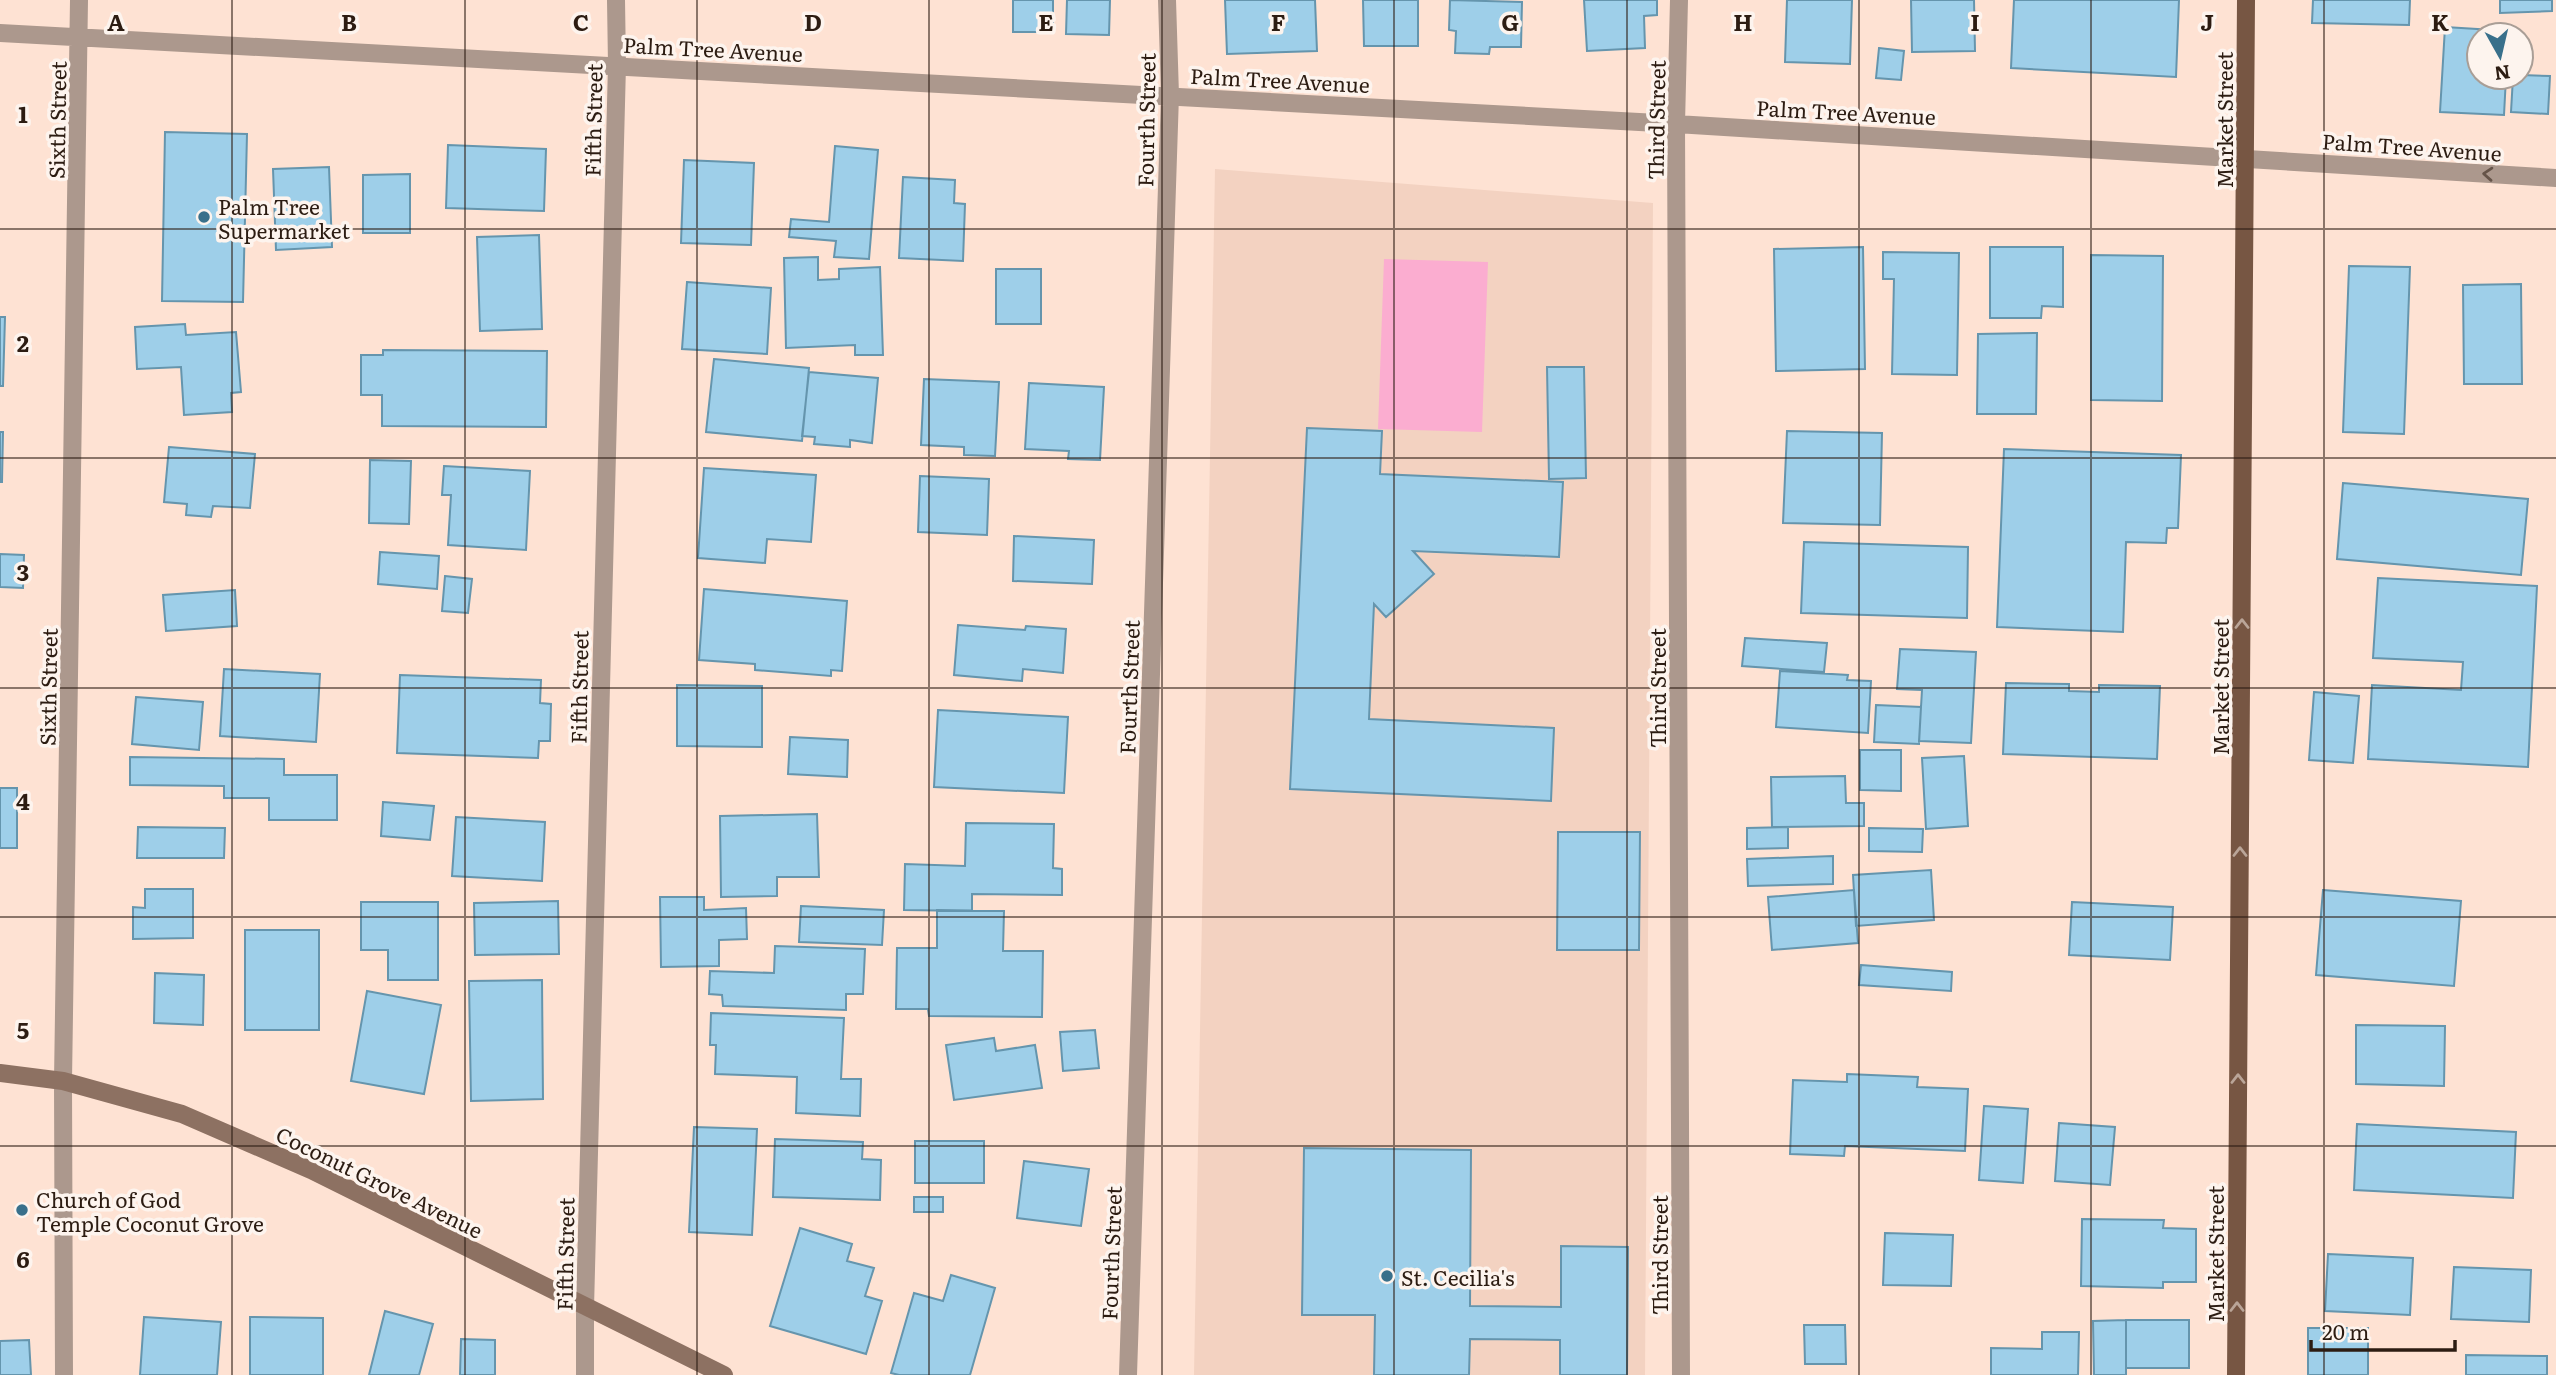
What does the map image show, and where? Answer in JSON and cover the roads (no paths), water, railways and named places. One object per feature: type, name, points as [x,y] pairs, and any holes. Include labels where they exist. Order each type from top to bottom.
[{"type":"main road","name":"Market Street","points":[[2236,1375],[2246,0]]},
{"type":"street","name":"Sixth Street","points":[[64,1375],[63,1081],[79,0]]},
{"type":"street","name":"Fifth Street","points":[[585,1375],[617,65],[616,0]]},
{"type":"street","name":"Fourth Street","points":[[1128,1375],[1170,95],[1167,0]]},
{"type":"street","name":"Third Street","points":[[1679,0],[1676,124],[1682,1375]]},
{"type":"street","name":"Palm Tree Avenue","points":[[0,33],[1170,95],[2556,178]]},
{"type":"street","name":"Coconut Grove Avenue","points":[[0,1073],[63,1081],[182,1114],[311,1170],[723,1375]]},
{"type":"place","name":"Palm Tree Supermarket","points":[[204,217]]},
{"type":"place","name":"Church of God Temple Coconut Grove","points":[[22,1210]]},
{"type":"place","name":"St. Cecilia's","points":[[1387,1276]]}]
